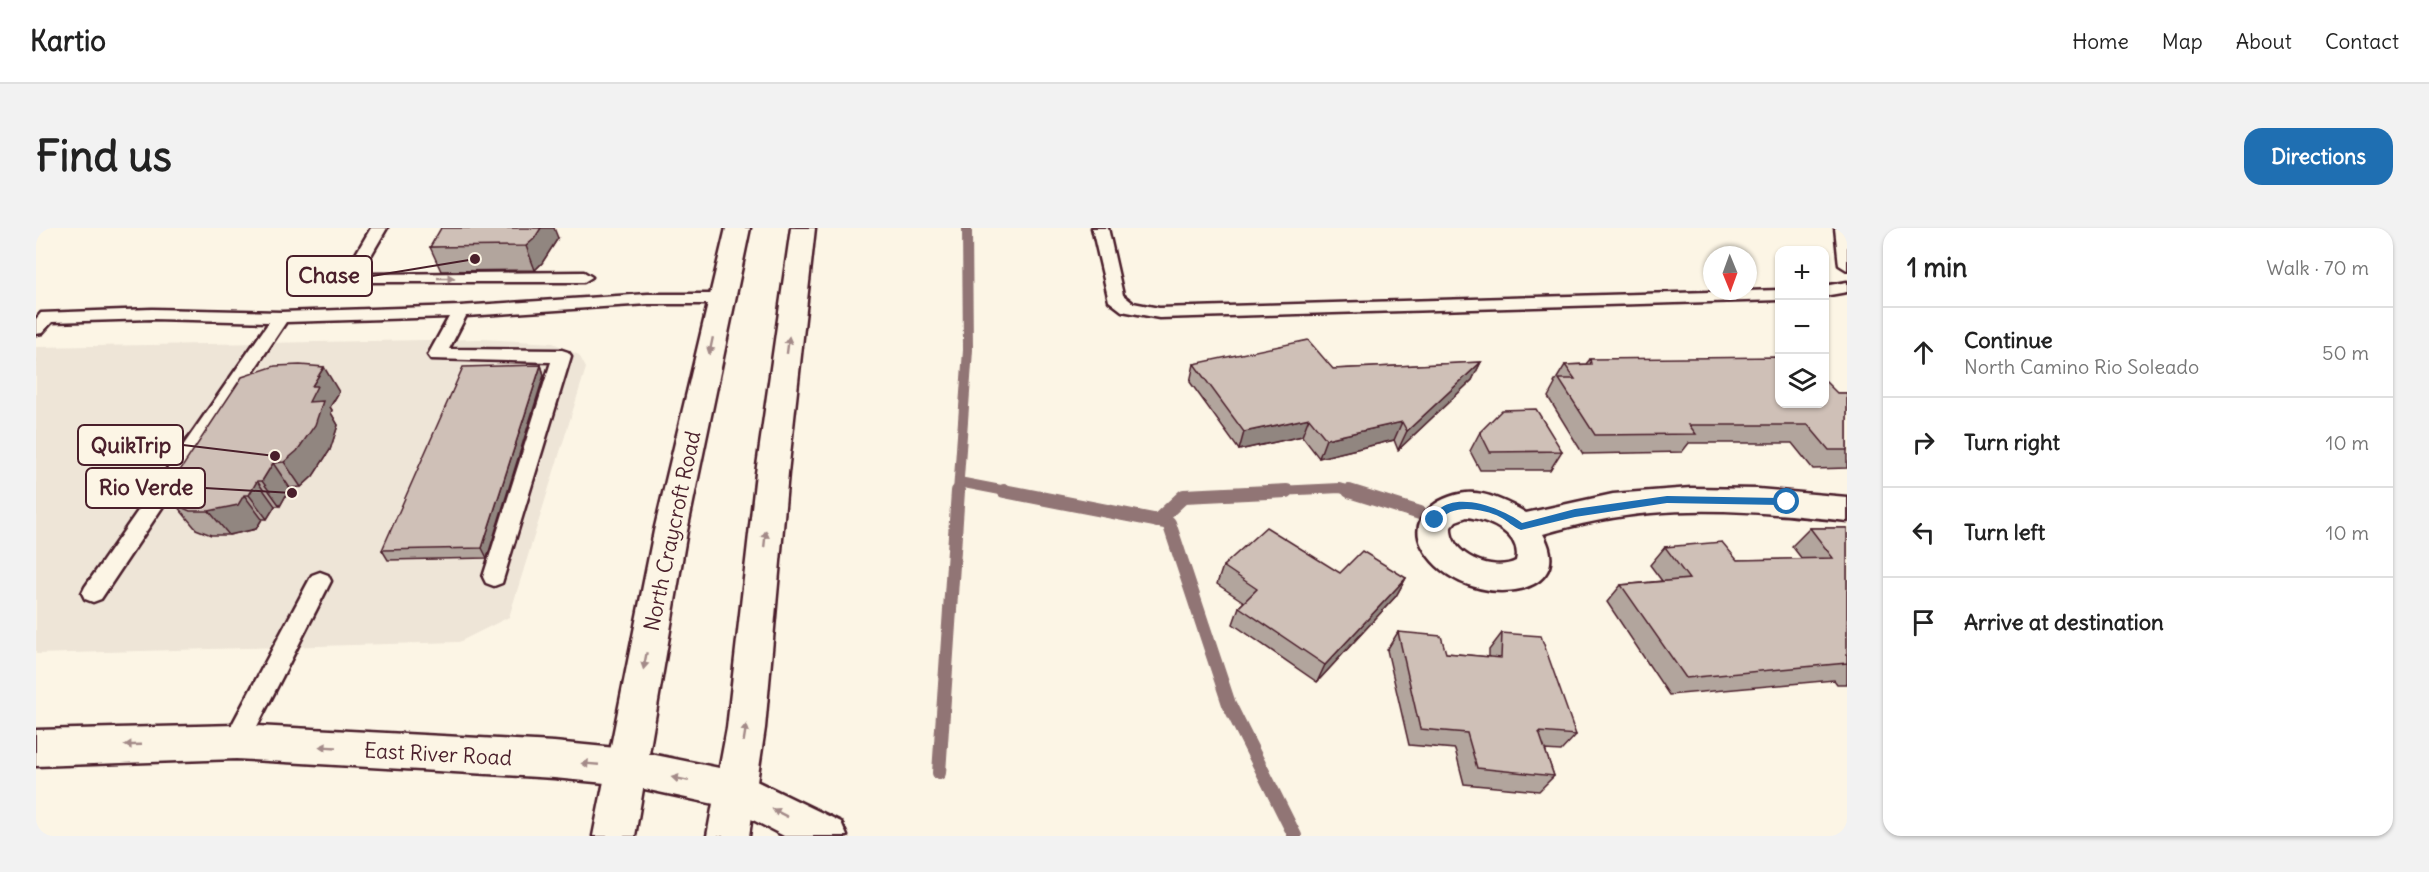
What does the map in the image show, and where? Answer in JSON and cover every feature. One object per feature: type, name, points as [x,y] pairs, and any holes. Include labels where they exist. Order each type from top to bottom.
[{"type":"main road","name":"North Craycroft Road","points":[[614,836],[674,515],[738,228]]},
{"type":"main road","points":[[728,836],[746,728],[772,473],[802,228]]},
{"type":"main road","points":[[1521,527],[1575,513],[1667,500],[1787,502],[1847,509]]},
{"type":"main road","name":"East River Road","points":[[36,748],[236,742],[626,767],[734,790],[826,836]]},
{"type":"lane","points":[[379,228],[358,264],[360,279],[584,277]]},
{"type":"lane","points":[[1100,228],[1115,297],[1128,307],[1159,313],[1775,295]]},
{"type":"lane","points":[[1829,290],[1846,287],[1847,266],[1843,228]]},
{"type":"lane","points":[[36,329],[47,317],[152,314],[281,317],[460,312],[648,299],[721,299]]},
{"type":"lane","points":[[460,312],[437,354],[562,356],[495,577]]},
{"type":"lane","points":[[93,593],[281,317]]},
{"type":"lane","points":[[236,742],[320,581]]},
{"type":"shaded area","points":[[482,339],[553,343],[579,355],[586,368],[509,617],[459,642],[36,654],[36,347]]},
{"type":"building","points":[[441,228],[541,228],[526,246],[430,247]]},
{"type":"building","points":[[1308,340],[1333,369],[1481,362],[1407,431],[1402,422],[1326,439],[1309,418],[1244,432],[1194,364]]},
{"type":"building","points":[[1775,357],[1775,408],[1829,408],[1829,385],[1837,393],[1847,393],[1847,450],[1829,450],[1808,425],[1689,425],[1696,434],[1595,435],[1559,379],[1575,379],[1565,365],[1591,364],[1590,359]]},
{"type":"building","points":[[541,365],[482,548],[382,550],[463,367]]},
{"type":"building","points":[[275,366],[324,367],[312,386],[317,386],[309,402],[323,401],[315,425],[297,451],[284,462],[273,463],[262,481],[257,481],[249,495],[244,495],[238,505],[209,511],[190,511],[176,505],[167,490],[242,377]]},
{"type":"building","points":[[1536,409],[1562,451],[1490,452],[1480,432],[1502,410]]},
{"type":"building","points":[[1266,527],[1340,573],[1362,551],[1406,578],[1325,665],[1239,607],[1257,589],[1223,566]]},
{"type":"building","points":[[1810,528],[1847,528],[1847,663],[1686,678],[1621,585],[1689,579],[1665,547],[1722,542],[1737,560],[1833,558]]},
{"type":"building","points":[[1398,632],[1441,636],[1446,653],[1501,658],[1502,633],[1541,636],[1576,735],[1539,732],[1554,776],[1477,768],[1467,733],[1420,729]]},
{"type":"waterway","points":[[958,492],[968,350],[967,228]]},
{"type":"waterway","points":[[959,482],[1011,492]]},
{"type":"waterway","points":[[1257,492],[1340,488],[1354,492]]},
{"type":"waterway","points":[[939,773],[958,491]]},
{"type":"waterway","points":[[1004,491],[1157,521]]},
{"type":"waterway","points":[[1157,521],[1184,496],[1287,491]]},
{"type":"waterway","points":[[1349,491],[1420,513]]},
{"type":"waterway","points":[[1157,521],[1169,523],[1229,704],[1295,836]]},
{"type":"place","name":"Chase","points":[[475,259]]},
{"type":"place","name":"QuikTrip","points":[[275,456]]},
{"type":"place","name":"Rio Verde","points":[[292,493]]},
{"type":"route","points":[[1435,520],[1448,509],[1466,505],[1487,508],[1505,515],[1521,527],[1575,513],[1667,500],[1787,502]]}]
